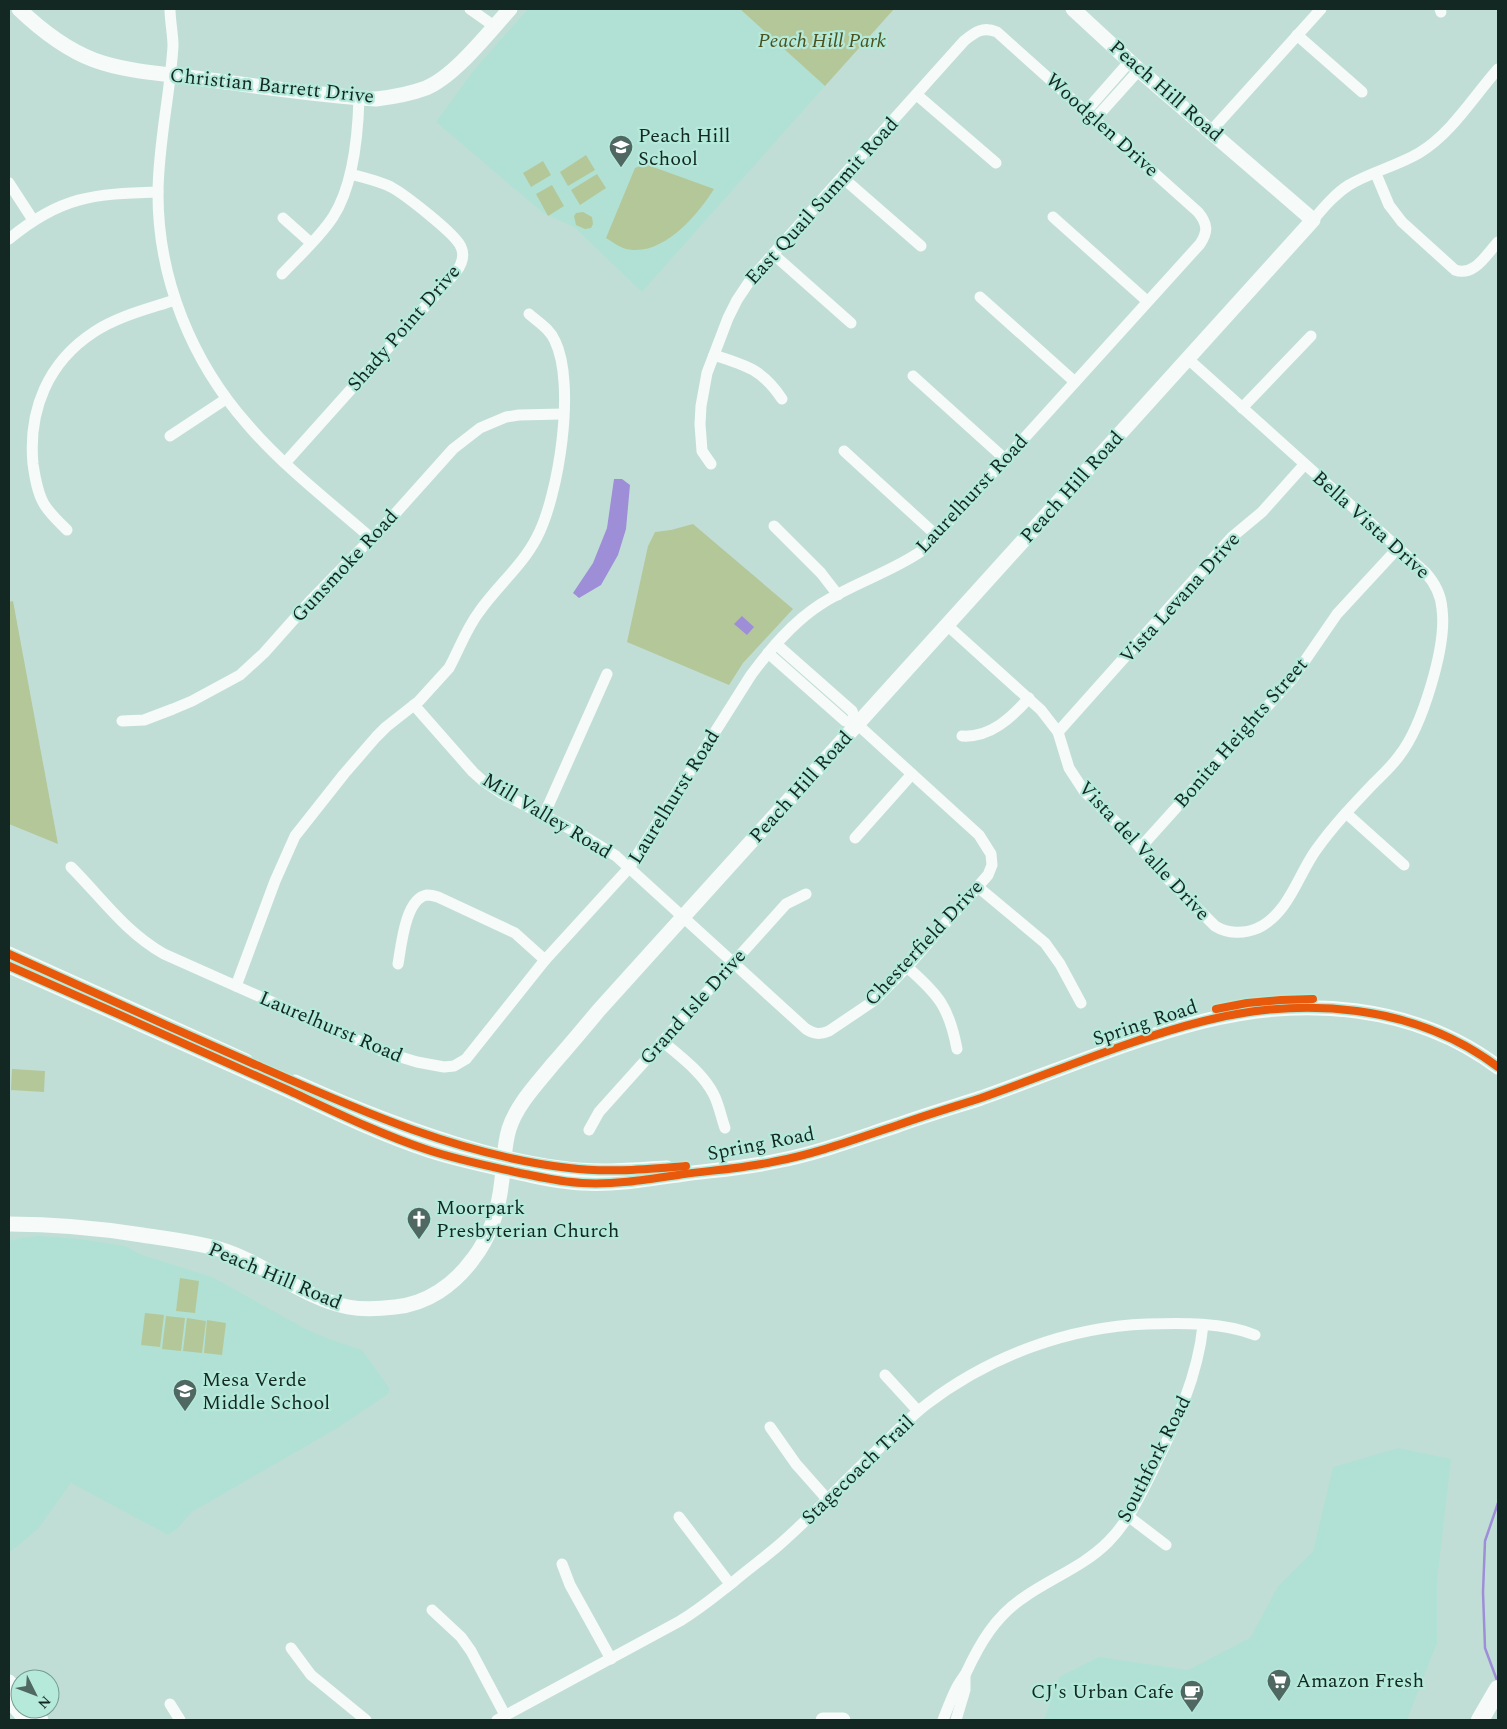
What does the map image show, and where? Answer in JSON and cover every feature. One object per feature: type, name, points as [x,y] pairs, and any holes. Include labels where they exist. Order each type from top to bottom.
[{"type":"main road","name":"Christian Barrett Drive","points":[[19,9],[50,36],[74,51],[116,66],[170,75],[376,99],[398,96],[427,88],[445,76],[510,9]]},
{"type":"main road","name":"Peach Hill Road","points":[[9,1224],[47,1224],[192,1242],[230,1252],[333,1303],[365,1309],[401,1307],[415,1304],[441,1291],[464,1271],[488,1236],[498,1209],[509,1129],[514,1115],[522,1102],[599,1010],[1313,220],[1073,9]]},
{"type":"main road","name":"Spring Road","points":[[9,954],[365,1113],[504,1164],[561,1181],[627,1182],[777,1161],[814,1152],[1023,1083],[1174,1029],[1219,1017],[1256,1011],[1328,1008],[1382,1015],[1414,1023],[1449,1038],[1479,1054],[1498,1068]]},
{"type":"main road","name":"Spring Road","points":[[9,966],[380,1132],[440,1154],[504,1164],[534,1164],[602,1171],[715,1164],[791,1152],[828,1142],[950,1101],[1159,1026],[1206,1012],[1246,1003],[1282,1000],[1320,1000],[1342,1001],[1387,1008],[1448,1028],[1498,1058]]},
{"type":"main road","points":[[1484,1712],[1498,1689]]},
{"type":"main road","points":[[823,1720],[843,1720]]},
{"type":"street","points":[[170,9],[173,46],[159,156],[158,192],[160,229],[166,267],[175,300],[200,356],[226,399],[248,426],[285,463],[371,538]]},
{"type":"street","points":[[470,9],[494,26]]},
{"type":"street","points":[[1211,131],[1321,9]]},
{"type":"street","name":"East Quail Summit Road","points":[[711,464],[702,451],[700,424],[705,384],[728,318],[740,295],[751,278],[843,178],[964,41],[979,30],[990,29]]},
{"type":"street","name":"Woodglen Drive","points":[[990,29],[997,32],[1018,49],[1198,212],[1204,219],[1206,228]]},
{"type":"street","points":[[1297,35],[1362,92]]},
{"type":"street","points":[[1086,111],[1135,65]]},
{"type":"street","points":[[1095,119],[1135,65]]},
{"type":"street","points":[[1313,220],[1331,199],[1349,186],[1420,153],[1432,144],[1448,130],[1498,69]]},
{"type":"street","points":[[917,95],[996,164]]},
{"type":"street","points":[[282,274],[333,218],[341,202],[351,174],[359,98]]},
{"type":"street","name":"Shady Point Drive","points":[[285,463],[456,272],[462,262],[463,255],[460,245],[414,203],[388,186],[351,174]]},
{"type":"street","points":[[1376,174],[1389,206],[1402,222],[1449,266],[1462,272],[1474,268],[1498,242]]},
{"type":"street","points":[[843,178],[922,246]]},
{"type":"street","points":[[9,183],[33,220]]},
{"type":"street","points":[[9,239],[33,220],[52,209],[77,199],[94,195],[158,192]]},
{"type":"street","points":[[1053,217],[1147,301]]},
{"type":"street","points":[[283,218],[311,243]]},
{"type":"street","name":"Laurelhurst Road","points":[[71,867],[91,887],[111,912],[149,946],[197,970],[356,1041],[417,1062],[444,1067],[454,1066],[466,1059],[545,960],[629,868],[751,675],[776,644],[807,614],[838,595],[908,561],[923,550],[1200,244],[1204,238],[1206,228]]},
{"type":"street","points":[[774,254],[851,322]]},
{"type":"street","points":[[980,297],[1075,382]]},
{"type":"street","points":[[67,530],[44,504],[34,469],[32,451],[35,412],[45,387],[65,356],[92,333],[107,324],[129,315],[175,300]]},
{"type":"street","points":[[236,986],[275,881],[295,836],[376,737],[436,684],[448,668],[478,614],[537,538],[552,497],[558,466],[565,385],[560,351],[554,339],[549,331],[528,314]]},
{"type":"street","points":[[1242,408],[1311,336]]},
{"type":"street","points":[[714,355],[752,368],[774,387],[782,399]]},
{"type":"street","name":"Bella Vista Drive","points":[[1187,358],[1425,572],[1437,588],[1442,610],[1440,643],[1434,673],[1411,739],[1399,757],[1346,813],[1316,850],[1284,905]]},
{"type":"street","points":[[913,376],[1005,459]]},
{"type":"street","points":[[170,436],[226,399]]},
{"type":"street","name":"Gunsmoke Road","points":[[122,720],[144,720],[174,709],[240,675],[264,653],[453,449],[480,428],[506,417],[563,414]]},
{"type":"street","points":[[844,451],[936,535]]},
{"type":"street","name":"Vista Levana Drive","points":[[1058,732],[1232,537],[1262,512],[1304,465]]},
{"type":"street","points":[[774,526],[821,573],[838,595]]},
{"type":"street","name":"Bonita Heights Street","points":[[1140,848],[1294,678],[1337,614],[1398,548]]},
{"type":"street","name":"Vista del Valle Drive","points":[[948,626],[1042,710],[1058,732],[1069,768],[1079,785],[1210,922],[1221,930],[1237,933],[1258,928],[1284,905]]},
{"type":"street","points":[[776,644],[852,711],[857,724],[912,774],[855,838]]},
{"type":"street","points":[[768,653],[844,721],[857,724]]},
{"type":"street","points":[[544,815],[608,674]]},
{"type":"street","points":[[962,736],[982,735],[993,729],[1019,709],[1029,698]]},
{"type":"street","name":"Mill Valley Road","points":[[414,705],[483,781],[508,797],[608,850],[806,1029],[816,1034],[823,1034]]},
{"type":"street","name":"Chesterfield Drive","points":[[823,1034],[829,1032],[875,1000],[907,967],[990,872],[992,860],[989,848],[979,835],[912,774]]},
{"type":"street","points":[[1346,813],[1404,865]]},
{"type":"street","points":[[978,887],[1045,943],[1060,964],[1081,1003]]},
{"type":"street","name":"Grand Isle Drive","points":[[589,1130],[599,1112],[786,904],[806,894]]},
{"type":"street","points":[[398,964],[408,917],[417,902],[426,895],[438,898],[515,933],[545,960]]},
{"type":"street","points":[[907,967],[942,1002],[951,1021],[957,1050]]},
{"type":"street","points":[[662,1041],[688,1063],[708,1086],[714,1096],[725,1128]]},
{"type":"street","name":"Stagecoach Trail","points":[[501,1718],[680,1621],[714,1599],[779,1545],[918,1411],[978,1371],[1031,1347],[1054,1339],[1134,1325],[1203,1325],[1244,1331],[1255,1335]]},
{"type":"street","name":"Southfork Road","points":[[943,1720],[956,1690],[981,1643],[1003,1614],[1030,1593],[1088,1560],[1108,1542],[1136,1504],[1188,1392],[1196,1367],[1203,1325]]},
{"type":"street","points":[[885,1375],[918,1411]]},
{"type":"street","points":[[770,1427],[796,1464],[827,1499]]},
{"type":"street","points":[[1128,1516],[1166,1545]]},
{"type":"street","points":[[679,1517],[730,1584]]},
{"type":"street","points":[[562,1564],[570,1585],[611,1659]]},
{"type":"street","points":[[432,1610],[460,1637],[471,1651],[501,1718]]},
{"type":"street","points":[[291,1648],[310,1675],[366,1720]]},
{"type":"street","name":"Southfork Road","points":[[956,1720],[965,1690],[966,1674]]},
{"type":"street","points":[[170,1704],[180,1720]]},
{"type":"shaded area","name":"Peach Hill School","points":[[528,9],[740,9],[825,86],[642,292],[574,227],[543,213],[436,122],[473,71]]},
{"type":"shaded area","points":[[614,479],[622,479],[630,485],[626,529],[618,555],[601,585],[579,598],[573,593],[593,563],[607,528]]},
{"type":"shaded area","points":[[742,616],[754,627],[747,635],[734,624]]},
{"type":"shaded area","name":"Mesa Verde Middle School","points":[[38,1236],[79,1239],[125,1246],[142,1255],[212,1277],[306,1329],[362,1350],[390,1389],[388,1394],[336,1429],[192,1512],[177,1529],[168,1535],[71,1483],[38,1529],[9,1553],[9,1241]]},
{"type":"shaded area","points":[[1398,1448],[1451,1459],[1437,1581],[1437,1643],[1407,1720],[1044,1720],[1059,1677],[1099,1657],[1188,1670],[1250,1638],[1278,1586],[1313,1551],[1333,1467]]},
{"type":"green space","name":"Peach Hill Park","points":[[740,9],[894,9],[825,86]]},
{"type":"green space","points":[[586,155],[595,170],[568,186],[560,172]]},
{"type":"green space","points":[[543,161],[551,175],[531,187],[523,173]]},
{"type":"green space","points":[[645,164],[714,189],[687,223],[664,242],[650,248],[637,250],[623,248],[606,238],[635,168]]},
{"type":"green space","points":[[597,174],[606,188],[580,205],[571,190]]},
{"type":"green space","points":[[552,185],[564,206],[548,216],[536,194]]},
{"type":"green space","points":[[583,212],[592,217],[593,224],[591,228],[585,229],[576,225],[574,216],[576,213]]},
{"type":"green space","points":[[693,524],[793,609],[743,663],[729,685],[627,642],[648,546],[655,532]]},
{"type":"green space","points":[[13,601],[58,844],[9,824],[9,602]]},
{"type":"green space","points":[[12,1069],[45,1071],[44,1092],[11,1090]]},
{"type":"green space","points":[[180,1278],[199,1281],[195,1313],[176,1311]]},
{"type":"green space","points":[[145,1313],[164,1315],[160,1347],[141,1345]]},
{"type":"green space","points":[[166,1316],[185,1318],[181,1351],[162,1349]]},
{"type":"green space","points":[[187,1318],[206,1321],[202,1353],[183,1351]]},
{"type":"green space","points":[[207,1320],[226,1323],[222,1355],[204,1353]]},
{"type":"waterway","points":[[1498,1503],[1485,1541],[1483,1592],[1485,1648],[1498,1683]]},
{"type":"cycle path","points":[[9,954],[331,1097],[408,1128],[447,1141],[527,1162],[569,1168],[613,1170],[686,1166]]},
{"type":"cycle path","points":[[9,966],[393,1137],[462,1160],[543,1178],[574,1182],[608,1183],[646,1180],[793,1158],[981,1098],[1148,1037],[1204,1021],[1242,1013],[1280,1009],[1319,1008],[1357,1011],[1394,1018],[1431,1030],[1465,1046],[1498,1067]]},
{"type":"cycle path","points":[[1216,1009],[1247,1003],[1313,999]]},
{"type":"place","name":"Peach Hill School","points":[[621,168]]},
{"type":"place","name":"Moorpark Presbyterian Church","points":[[419,1240]]},
{"type":"place","name":"Mesa Verde Middle School","points":[[185,1412]]},
{"type":"place","name":"Amazon Fresh","points":[[1279,1702]]},
{"type":"place","name":"CJ's Urban Cafe","points":[[1192,1713]]}]
